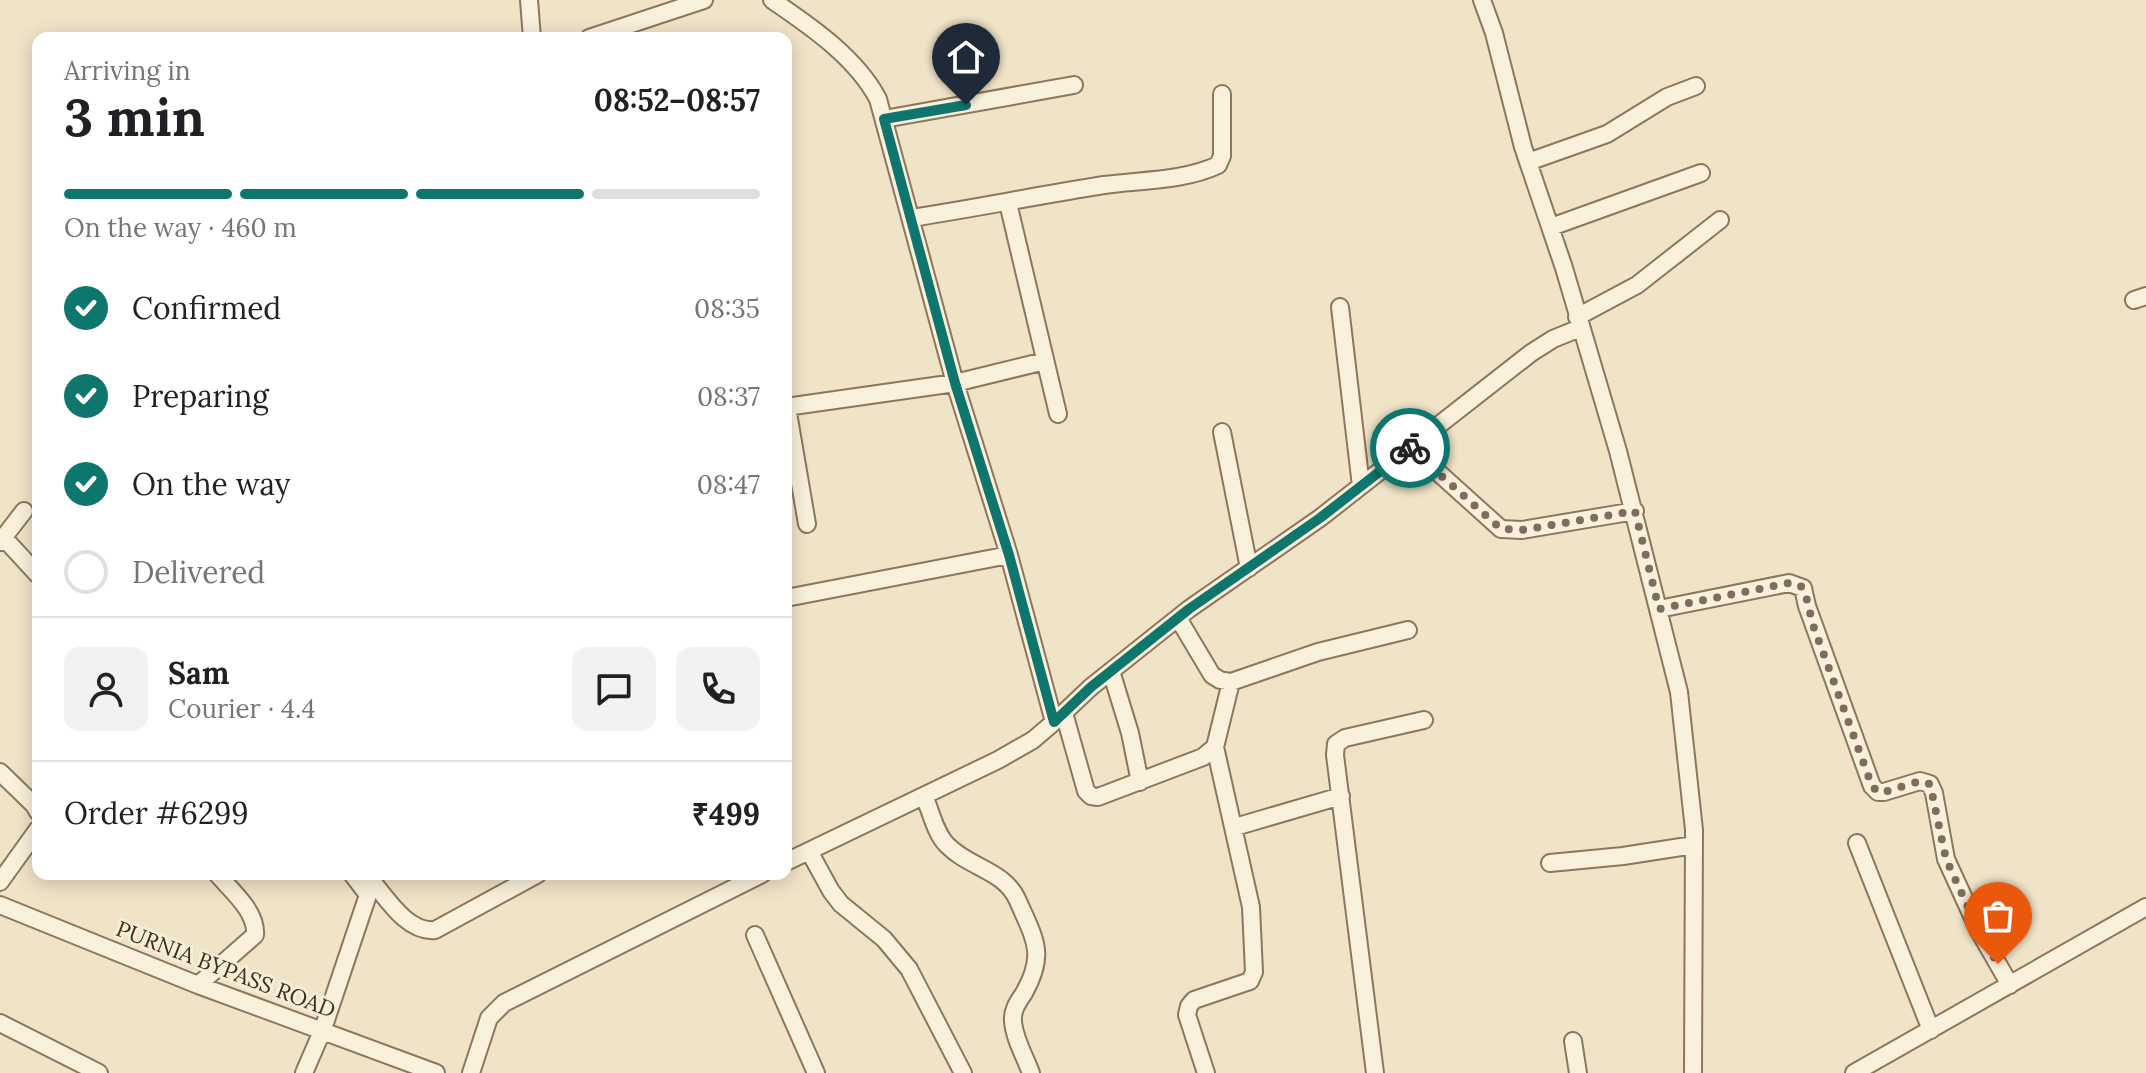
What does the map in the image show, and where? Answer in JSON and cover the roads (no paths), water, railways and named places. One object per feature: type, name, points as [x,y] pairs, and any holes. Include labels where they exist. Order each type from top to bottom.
[{"type":"street","points":[[529,0],[532,32]]},
{"type":"street","points":[[607,32],[704,0]]},
{"type":"street","points":[[772,0],[806,23],[857,69],[869,83],[884,119],[955,383],[1059,717],[1086,791],[1098,797],[1195,762],[1215,747]]},
{"type":"street","points":[[1482,0],[1635,511],[1679,692],[1694,845],[1693,1073]]},
{"type":"street","points":[[884,119],[1074,85]]},
{"type":"street","points":[[1528,162],[1607,134],[1667,97],[1696,86]]},
{"type":"street","points":[[911,218],[1103,185],[1193,174],[1218,165],[1222,156],[1222,94]]},
{"type":"street","points":[[1551,227],[1701,173]]},
{"type":"street","points":[[1008,203],[1058,414]]},
{"type":"street","points":[[792,859],[998,760],[1033,740],[1111,671],[1178,618],[1361,486],[1531,353],[1637,285],[1720,220]]},
{"type":"street","points":[[1340,307],[1361,486]]},
{"type":"street","points":[[792,406],[955,383],[1045,361]]},
{"type":"street","points":[[1222,432],[1249,568]]},
{"type":"street","points":[[792,440],[807,524]]},
{"type":"street","points":[[1411,448],[1501,529],[1522,530],[1635,511]]},
{"type":"street","points":[[24,511],[2,540],[32,569]]},
{"type":"street","points":[[792,597],[1009,555]]},
{"type":"street","points":[[1659,609],[1789,583],[1803,588],[1813,625],[1872,786],[1878,792],[1884,792],[1920,781],[1930,784],[1941,843],[1950,868],[1979,931],[2010,985]]},
{"type":"street","points":[[1178,618],[1212,675],[1231,682],[1318,652],[1408,630]]},
{"type":"street","points":[[1111,671],[1130,733],[1140,782]]},
{"type":"street","points":[[1206,1073],[1187,1015],[1189,1006],[1194,1000],[1250,981],[1254,972],[1251,907],[1215,747],[1231,682]]},
{"type":"street","points":[[1375,1073],[1336,744],[1424,720]]},
{"type":"street","points":[[0,772],[32,803]]},
{"type":"street","points":[[924,796],[940,834],[950,848],[998,876],[1011,887],[1018,899],[1036,947],[1038,962],[1012,1019],[1031,1073]]},
{"type":"street","points":[[1235,827],[1341,796]]},
{"type":"street","points":[[0,882],[32,837]]},
{"type":"street","points":[[1857,843],[1931,1030]]},
{"type":"street","points":[[1550,863],[1694,845]]},
{"type":"street","points":[[809,851],[841,904],[884,939],[909,969],[963,1073]]},
{"type":"street","points":[[198,985],[255,935],[256,924],[250,913],[222,880]]},
{"type":"street","points":[[304,1073],[323,1029],[371,883],[415,927],[426,931],[435,930],[527,880]]},
{"type":"street","points":[[471,1073],[489,1018],[504,1003],[750,880]]},
{"type":"street","name":"PURNIA BYPASS ROAD","points":[[0,905],[198,985],[436,1073]]},
{"type":"street","points":[[1854,1073],[2146,907]]},
{"type":"street","points":[[755,935],[816,1073]]},
{"type":"street","points":[[0,1023],[99,1073]]},
{"type":"street","points":[[1573,1041],[1578,1073]]}]
